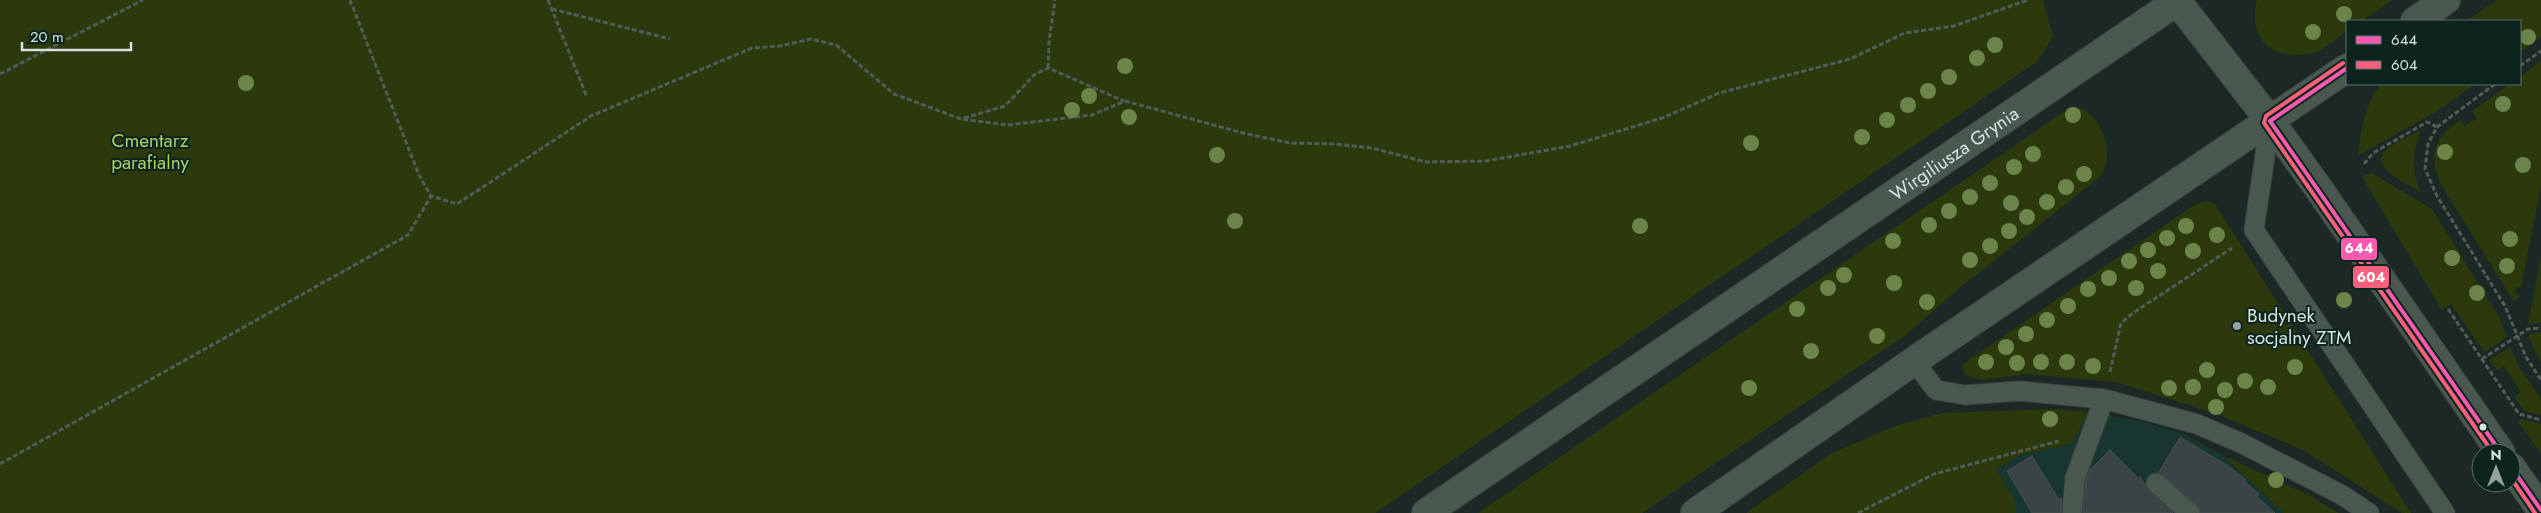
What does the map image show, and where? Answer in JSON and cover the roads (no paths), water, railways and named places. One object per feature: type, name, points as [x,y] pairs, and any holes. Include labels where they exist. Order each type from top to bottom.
[{"type":"street","points":[[2178,0],[2270,120],[2494,443]]},
{"type":"street","name":"Wirgiliusza Grynia","points":[[1426,513],[2178,0]]},
{"type":"street","points":[[2416,20],[2446,0]]},
{"type":"street","points":[[1696,513],[1914,361],[2346,69]]},
{"type":"street","points":[[2521,481],[2541,510]]},
{"type":"lane","points":[[2270,120],[2254,230],[2446,513]]},
{"type":"lane","points":[[1914,361],[1936,390],[1965,394],[2019,391],[2104,399],[2197,424],[2241,442],[2342,495],[2369,513]]},
{"type":"lane","points":[[2072,513],[2075,478],[2104,399]]},
{"type":"lane","points":[[2156,483],[2190,513]]},
{"type":"place","name":"Budynek socjalny ZTM","points":[[2237,326]]},
{"type":"park label","name":"Cmentarz parafialny","points":[[150,151]]}]
